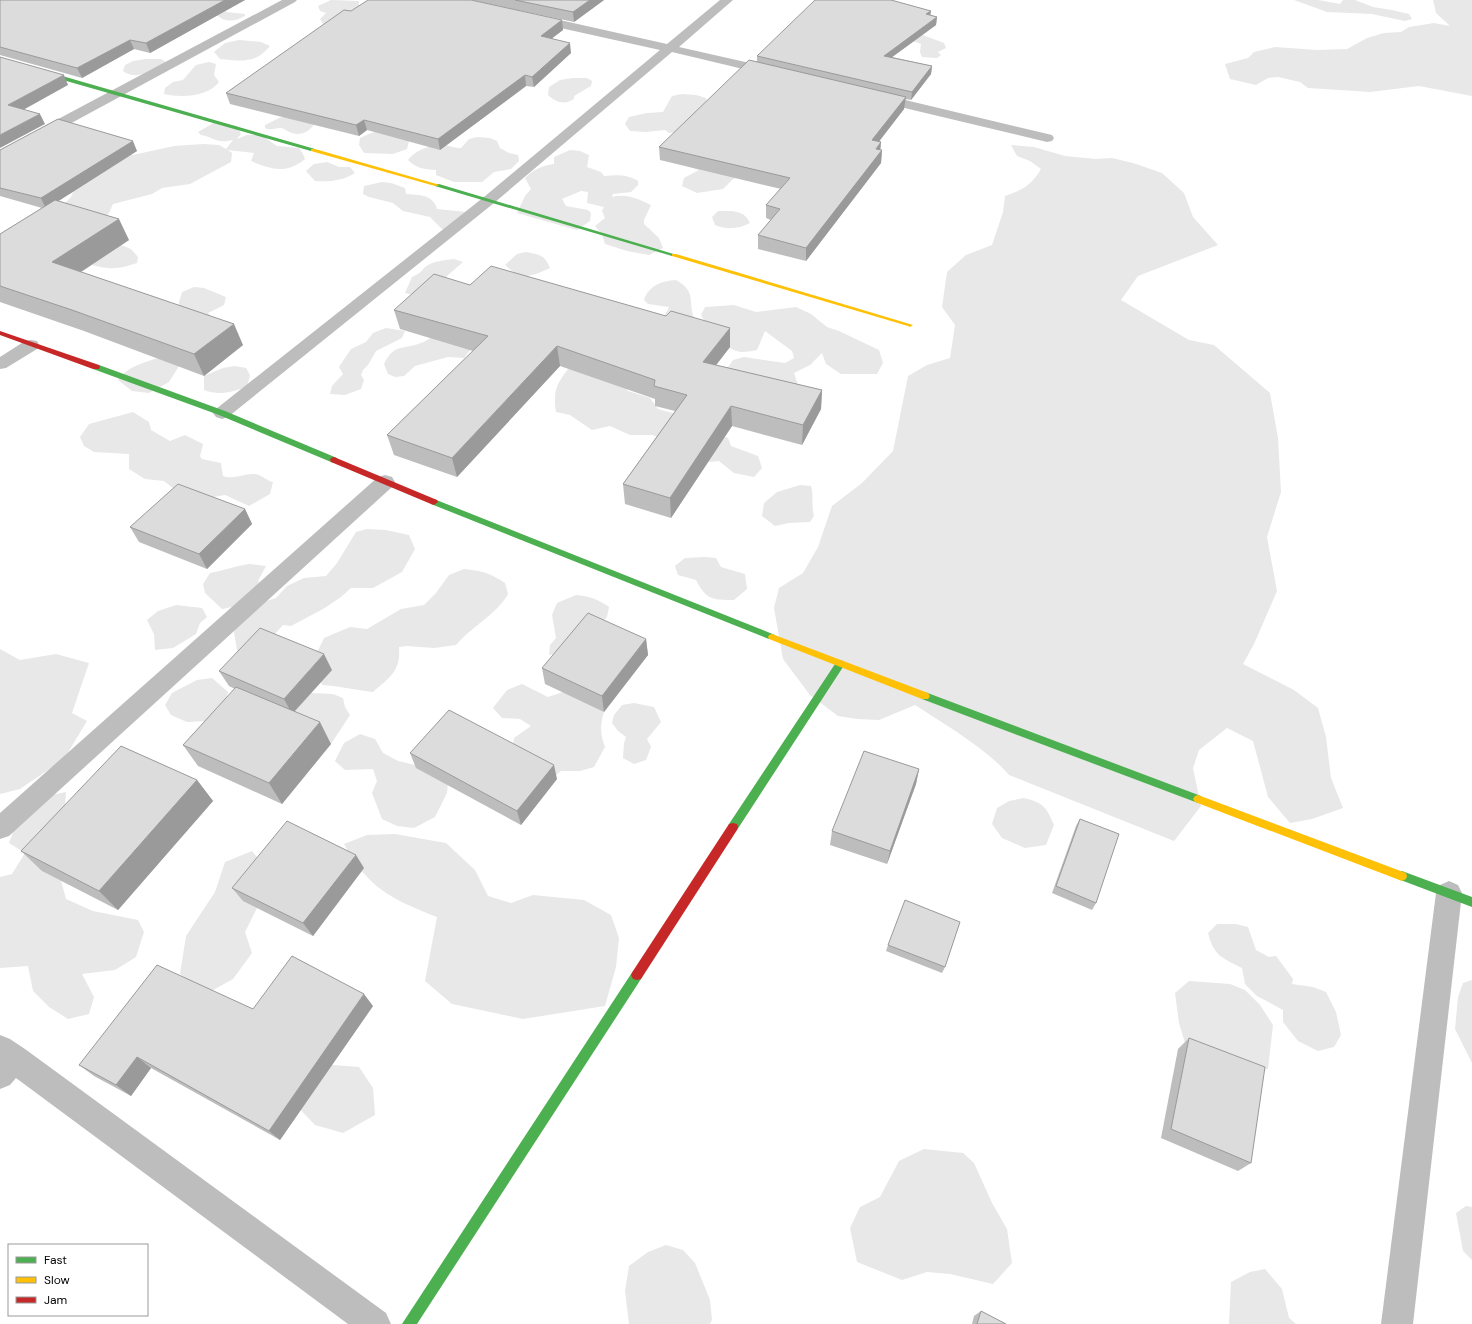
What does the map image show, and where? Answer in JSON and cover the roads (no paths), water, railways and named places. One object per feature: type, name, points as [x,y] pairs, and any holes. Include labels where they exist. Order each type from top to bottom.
[{"type":"street","points":[[0,156],[291,0]]},
{"type":"street","points":[[222,414],[489,200],[727,0]]},
{"type":"street","points":[[524,16],[785,75]]},
{"type":"street","points":[[0,60],[489,200],[910,325]]},
{"type":"street","points":[[862,94],[1048,138]]},
{"type":"street","points":[[0,333],[222,414],[385,482],[840,664],[1460,898],[1397,1324]]},
{"type":"street","points":[[0,364],[31,345]]},
{"type":"street","points":[[0,828],[385,482]]},
{"type":"street","points":[[409,1324],[840,664]]},
{"type":"street","points":[[5,1061],[374,1324]]}]
